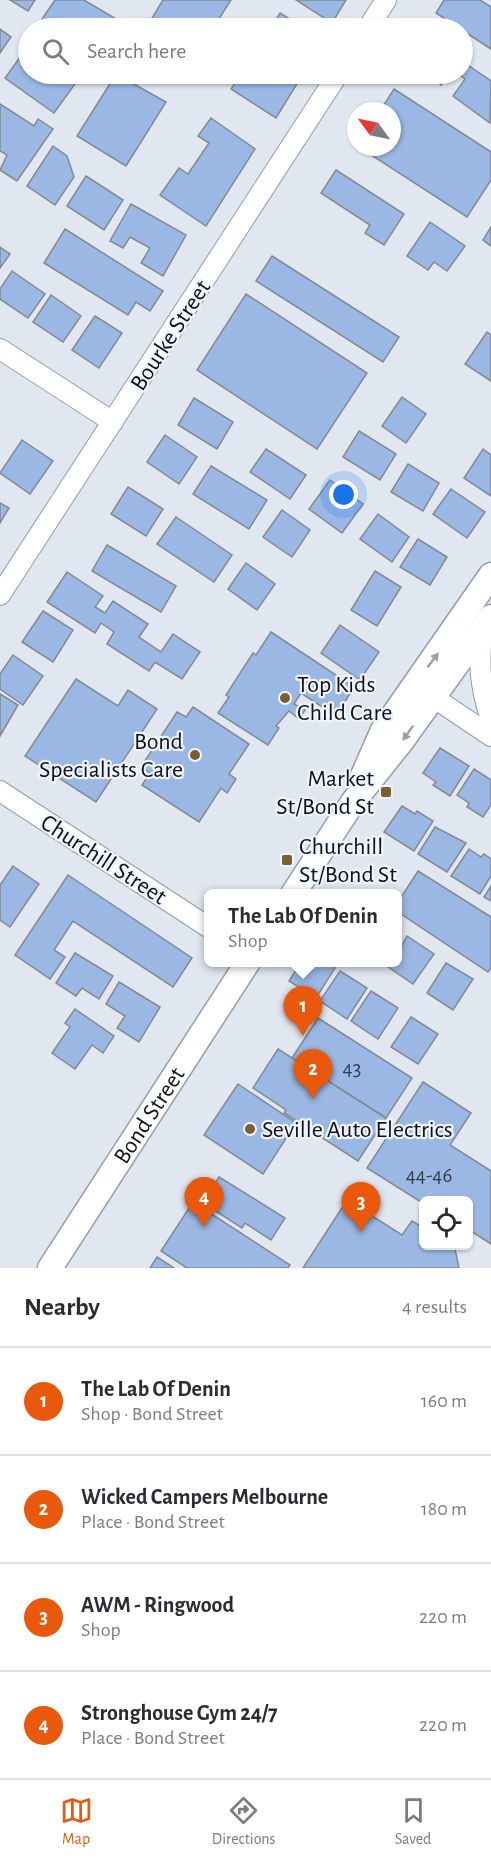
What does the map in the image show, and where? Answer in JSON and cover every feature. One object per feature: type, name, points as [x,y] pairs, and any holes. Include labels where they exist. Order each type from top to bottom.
[{"type":"street","points":[[374,18],[386,0]]},
{"type":"street","name":"Bourke Street","points":[[0,595],[333,84]]},
{"type":"street","points":[[0,349],[113,422]]},
{"type":"street","points":[[296,889],[353,802],[388,759],[424,691],[491,575]]},
{"type":"street","points":[[424,691],[487,623]]},
{"type":"street","points":[[487,623],[479,658],[481,686],[491,719]]},
{"type":"street","points":[[424,691],[491,736]]},
{"type":"street","name":"Churchill Street","points":[[0,791],[204,924]]},
{"type":"street","name":"Bond Street","points":[[50,1268],[245,967]]},
{"type":"building","points":[[10,0],[35,0],[28,11]]},
{"type":"building","points":[[55,0],[84,0],[114,18],[43,18]]},
{"type":"building","points":[[163,0],[231,0],[219,18],[152,18]]},
{"type":"building","points":[[296,0],[346,0],[335,18],[324,18]]},
{"type":"building","points":[[444,0],[480,0],[491,7],[491,49],[473,37],[473,18],[444,18],[436,13]]},
{"type":"building","points":[[280,13],[288,18],[277,18]]},
{"type":"building","points":[[0,29],[11,37],[0,53]]},
{"type":"building","points":[[18,60],[18,84],[75,84],[54,113],[5,78]]},
{"type":"building","points":[[473,69],[491,81],[490,123],[453,96],[461,84],[473,84]]},
{"type":"building","points":[[110,84],[134,84],[166,102],[126,166],[77,136]]},
{"type":"building","points":[[234,84],[297,84],[276,118],[231,89]]},
{"type":"building","points":[[394,89],[491,152],[491,180],[467,217],[373,156],[401,156],[401,102],[386,102]]},
{"type":"building","points":[[0,104],[34,126],[38,119],[53,129],[17,181],[0,170],[7,155],[0,151]]},
{"type":"building","points":[[211,118],[255,149],[206,226],[160,195],[179,168],[188,174],[209,143],[198,136]]},
{"type":"building","points":[[53,146],[67,156],[74,177],[55,205],[27,186]]},
{"type":"building","points":[[336,170],[404,214],[384,245],[365,233],[370,225],[321,193]]},
{"type":"building","points":[[86,176],[123,200],[104,230],[67,206]]},
{"type":"building","points":[[131,204],[186,235],[163,276],[141,263],[150,248],[130,237],[123,248],[110,241]]},
{"type":"building","points":[[430,222],[465,246],[447,271],[434,262],[428,270],[407,256]]},
{"type":"building","points":[[491,227],[491,246],[483,240]]},
{"type":"building","points":[[65,229],[163,291],[150,311],[136,302],[128,315],[44,263]]},
{"type":"building","points":[[0,247],[10,254],[0,268]]},
{"type":"building","points":[[272,256],[399,337],[383,362],[256,281]]},
{"type":"building","points":[[12,271],[45,294],[28,318],[0,299],[0,289]]},
{"type":"building","points":[[246,294],[367,373],[317,449],[197,370]]},
{"type":"building","points":[[51,295],[81,316],[63,342],[33,322]]},
{"type":"building","points":[[95,316],[122,333],[99,368],[72,350]]},
{"type":"building","points":[[487,332],[491,335],[491,381],[465,364]]},
{"type":"building","points":[[402,397],[426,414],[406,443],[382,426]]},
{"type":"building","points":[[194,398],[233,422],[217,449],[178,425]]},
{"type":"building","points":[[359,431],[396,454],[380,480],[343,457]]},
{"type":"building","points":[[165,435],[197,457],[179,484],[147,462]]},
{"type":"building","points":[[22,440],[53,461],[30,494],[0,473]]},
{"type":"building","points":[[266,449],[306,475],[290,499],[250,472]]},
{"type":"building","points":[[483,449],[491,455],[491,496],[464,478]]},
{"type":"building","points":[[408,464],[439,483],[423,511],[391,492]]},
{"type":"building","points":[[211,466],[267,500],[249,529],[193,494]]},
{"type":"building","points":[[330,480],[363,504],[342,533],[309,509]]},
{"type":"building","points":[[128,487],[163,509],[146,536],[111,514]]},
{"type":"building","points":[[451,489],[485,512],[467,538],[433,514]]},
{"type":"building","points":[[0,503],[9,508],[0,523]]},
{"type":"building","points":[[282,510],[310,530],[292,557],[263,537]]},
{"type":"building","points":[[378,514],[409,537],[392,562],[360,539]]},
{"type":"building","points":[[176,517],[232,555],[214,582],[157,544]]},
{"type":"building","points":[[418,539],[447,557],[430,585],[400,567]]},
{"type":"building","points":[[107,545],[176,586],[161,612],[92,571]]},
{"type":"building","points":[[246,563],[275,584],[257,610],[228,589]]},
{"type":"building","points":[[375,571],[401,587],[377,626],[351,610]]},
{"type":"building","points":[[67,572],[103,596],[95,607],[105,613],[113,601],[148,624],[139,637],[161,652],[173,634],[200,652],[182,679],[155,662],[149,671],[107,644],[114,632],[101,623],[95,633],[47,602]]},
{"type":"building","points":[[43,611],[73,630],[53,662],[22,642]]},
{"type":"building","points":[[340,625],[379,652],[360,680],[321,653]]},
{"type":"building","points":[[271,632],[354,687],[336,716],[301,693],[294,704],[305,710],[299,719],[289,711],[276,726],[279,728],[268,745],[218,713],[229,697],[226,695],[253,653],[256,655]]},
{"type":"building","points":[[13,655],[43,676],[23,705],[0,689],[0,674]]},
{"type":"building","points":[[76,679],[118,706],[128,690],[157,709],[96,802],[25,756]]},
{"type":"building","points":[[0,694],[18,705],[0,736]]},
{"type":"building","name":"Bond Specialists Care","points":[[193,707],[249,744],[229,774],[236,779],[227,793],[221,788],[199,822],[142,785],[150,773],[141,767],[177,712],[186,717]]},
{"type":"building","points":[[440,748],[469,766],[450,796],[433,785],[436,782],[423,773]]},
{"type":"building","points":[[474,769],[491,780],[491,805],[483,817],[467,807],[469,803],[457,795]]},
{"type":"building","points":[[402,806],[415,814],[417,811],[433,821],[414,851],[384,832]]},
{"type":"building","points":[[435,827],[466,843],[447,872],[418,854]]},
{"type":"building","points":[[469,849],[481,857],[484,854],[491,859],[491,876],[480,894],[451,876]]},
{"type":"building","points":[[13,866],[39,884],[10,927],[0,920],[0,885]]},
{"type":"building","points":[[418,871],[491,917],[491,968],[488,972],[402,915],[402,896]]},
{"type":"building","points":[[68,875],[192,958],[173,987],[73,921],[54,950],[65,957],[50,979],[15,955]]},
{"type":"building","points":[[491,886],[491,901],[484,897]]},
{"type":"building","points":[[407,936],[434,954],[413,984],[388,967],[402,967],[402,945]]},
{"type":"building","points":[[75,953],[113,976],[99,999],[82,988],[76,996],[56,983]]},
{"type":"building","points":[[446,963],[473,979],[453,1010],[427,993]]},
{"type":"building","points":[[298,967],[335,968],[316,998],[289,981]]},
{"type":"building","points":[[340,971],[367,988],[347,1019],[320,1001]]},
{"type":"building","points":[[119,982],[160,1007],[139,1042],[117,1028],[125,1016],[106,1004]]},
{"type":"building","points":[[371,991],[398,1008],[378,1039],[351,1021]]},
{"type":"building","points":[[75,1009],[114,1036],[103,1053],[92,1045],[75,1069],[52,1053],[70,1027],[65,1023]]},
{"type":"building","points":[[411,1017],[438,1034],[418,1064],[391,1047]]},
{"type":"building","points":[[318,1018],[412,1078],[386,1118],[292,1058]]},
{"type":"building","points":[[278,1049],[386,1118],[358,1161],[284,1113],[286,1110],[253,1088]]},
{"type":"building","points":[[423,1082],[471,1113],[450,1145],[491,1171],[491,1244],[473,1232],[473,1196],[419,1196],[419,1201],[367,1168]]},
{"type":"building","name":"Seville Auto Electrics","points":[[238,1084],[296,1123],[263,1174],[204,1135]]},
{"type":"building","points":[[219,1177],[285,1218],[271,1240],[245,1223],[242,1228],[203,1203]]},
{"type":"building","points":[[347,1200],[402,1235],[412,1221],[419,1225],[419,1250],[455,1250],[459,1268],[303,1268]]},
{"type":"building","points":[[193,1202],[290,1265],[288,1268],[187,1268],[161,1251]]},
{"type":"building","points":[[157,1257],[174,1268],[150,1268]]},
{"type":"place","name":"Top Kids Child Care","points":[[285,698]]},
{"type":"place","name":"Bond Specialists Care","points":[[195,755]]},
{"type":"place","name":"Market St/Bond St","points":[[386,792]]},
{"type":"place","name":"Churchill St/Bond St","points":[[287,860]]},
{"type":"place","name":"The Lab Of Denin","points":[[303,1036]]},
{"type":"place","name":"Wicked Campers Melbourne","points":[[313,1099]]},
{"type":"place","name":"Seville Auto Electrics","points":[[250,1129]]},
{"type":"place","name":"Stronghouse Gym 24/7","points":[[204,1227]]},
{"type":"place","name":"AWM - Ringwood","points":[[361,1232]]}]
